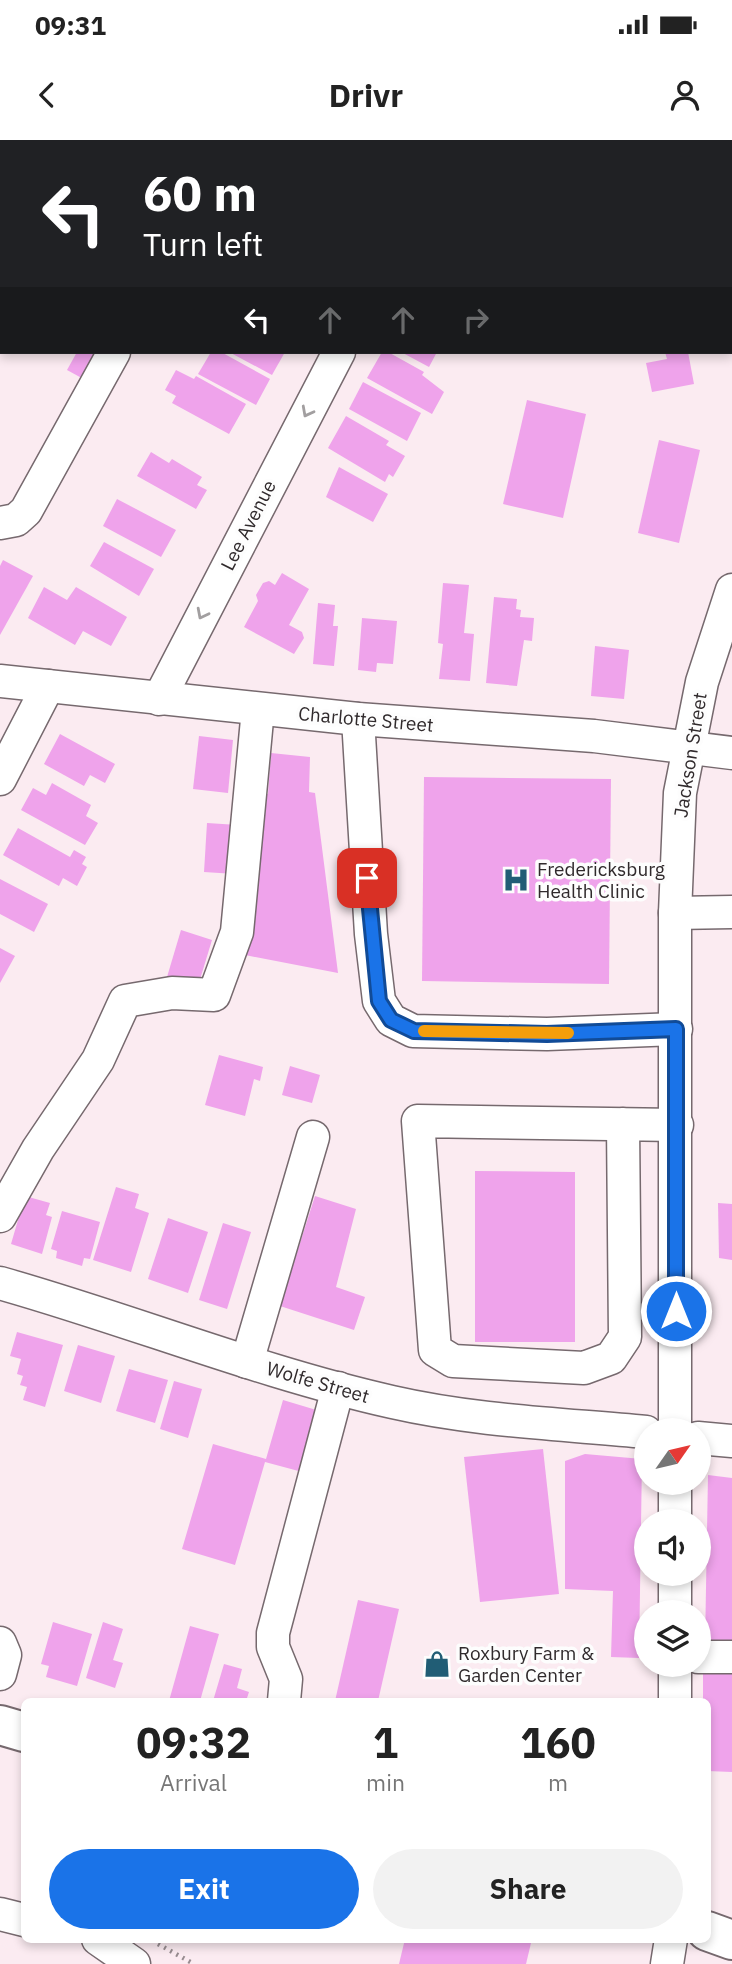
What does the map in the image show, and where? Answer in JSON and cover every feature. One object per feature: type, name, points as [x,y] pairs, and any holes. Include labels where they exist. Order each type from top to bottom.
[{"type":"main road","points":[[0,1725],[21,1731]]},
{"type":"main road","points":[[711,1932],[732,1940]]},
{"type":"street","points":[[0,523],[16,520],[26,511],[113,354]]},
{"type":"street","name":"Lee Avenue","points":[[159,699],[338,354]]},
{"type":"street","name":"Jackson Street","points":[[675,1418],[675,913],[680,793],[702,682],[729,608]]},
{"type":"street","name":"Charlotte Street","points":[[0,681],[358,719],[594,736],[732,753]]},
{"type":"street","points":[[0,779],[48,686]]},
{"type":"street","points":[[0,1216],[38,1149],[98,1060],[125,1001],[172,993],[214,995],[237,932],[258,709]]},
{"type":"street","points":[[358,719],[370,934],[379,1001],[391,1020],[414,1031],[547,1034],[676,1029]]},
{"type":"street","points":[[675,913],[732,912]]},
{"type":"street","points":[[623,1124],[625,1337],[611,1358],[584,1368],[453,1361],[435,1350],[418,1121],[623,1124],[677,1125]]},
{"type":"street","points":[[247,1362],[313,1137]]},
{"type":"street","name":"Wolfe Street","points":[[0,1283],[74,1304],[247,1362],[338,1388],[452,1413],[634,1431]]},
{"type":"street","points":[[625,1311],[676,1311]]},
{"type":"street","points":[[284,1698],[286,1679],[273,1647],[273,1633],[338,1388]]},
{"type":"street","points":[[711,1439],[732,1441]]},
{"type":"street","points":[[0,1643],[5,1655],[0,1674]]},
{"type":"street","points":[[711,1657],[732,1657]]},
{"type":"street","points":[[675,1677],[675,1698]]},
{"type":"street","points":[[0,1914],[21,1919]]},
{"type":"street","points":[[104,1943],[134,1964]]},
{"type":"street","points":[[667,1964],[670,1943]]},
{"type":"path","points":[[157,1943],[194,1964]]},
{"type":"building","points":[[76,354],[106,354],[89,382],[67,370]]},
{"type":"building","points":[[210,354],[225,354],[270,379],[256,405],[198,374]]},
{"type":"building","points":[[233,354],[284,354],[272,375]]},
{"type":"building","points":[[381,354],[392,354],[424,372],[422,375],[444,392],[432,414],[367,378]]},
{"type":"building","points":[[405,354],[436,354],[429,367]]},
{"type":"building","points":[[666,354],[688,354],[694,384],[652,392],[646,363],[667,359]]},
{"type":"building","points":[[176,370],[194,379],[196,376],[246,404],[229,434],[172,403],[176,396],[165,390]]},
{"type":"building","points":[[363,382],[421,413],[407,441],[349,409]]},
{"type":"building","points":[[527,400],[586,414],[563,518],[503,504]]},
{"type":"building","points":[[346,416],[389,441],[386,445],[405,456],[393,477],[389,474],[385,482],[328,448]]},
{"type":"building","points":[[659,440],[700,450],[679,543],[638,533]]},
{"type":"building","points":[[151,452],[169,463],[172,459],[202,477],[197,485],[207,490],[196,509],[137,476]]},
{"type":"building","points":[[339,467],[388,494],[373,522],[326,497]]},
{"type":"building","points":[[117,499],[176,530],[161,557],[103,526]]},
{"type":"building","points":[[104,542],[154,569],[139,596],[90,566]]},
{"type":"building","points":[[3,560],[33,576],[0,635],[0,566]]},
{"type":"building","points":[[282,573],[309,589],[289,625],[302,632],[304,638],[294,654],[244,627],[258,601],[256,595],[263,583],[269,581],[275,585]]},
{"type":"building","points":[[443,583],[469,585],[464,633],[474,634],[470,681],[439,679],[443,644],[438,643]]},
{"type":"building","points":[[44,587],[67,600],[76,587],[127,617],[111,646],[83,631],[75,645],[28,618]]},
{"type":"building","points":[[494,597],[517,599],[516,609],[521,610],[520,617],[534,618],[532,641],[524,640],[517,686],[486,683]]},
{"type":"building","points":[[318,603],[335,605],[333,626],[338,626],[334,666],[313,664]]},
{"type":"building","points":[[362,618],[397,621],[393,664],[377,663],[376,672],[358,670]]},
{"type":"building","points":[[595,646],[629,650],[624,699],[591,696]]},
{"type":"building","points":[[60,734],[115,764],[105,783],[90,775],[84,786],[44,764]]},
{"type":"building","points":[[199,736],[233,740],[228,793],[193,789]]},
{"type":"building","points":[[271,753],[310,757],[309,792],[315,793],[338,973],[245,955],[259,793],[268,794]]},
{"type":"building","name":"Fredericksburg Health Clinic","points":[[424,777],[611,779],[609,984],[422,981]]},
{"type":"building","points":[[52,783],[91,805],[86,816],[98,823],[85,845],[21,810],[33,788],[46,795]]},
{"type":"building","points":[[207,823],[238,825],[235,874],[204,872]]},
{"type":"building","points":[[18,828],[70,857],[74,850],[86,857],[82,864],[87,867],[77,886],[63,878],[59,886],[3,855]]},
{"type":"building","points":[[0,879],[48,904],[34,932],[0,914]]},
{"type":"building","points":[[181,930],[212,940],[198,986],[167,977]]},
{"type":"building","points":[[0,948],[15,956],[0,983]]},
{"type":"building","points":[[219,1055],[263,1067],[260,1081],[254,1079],[245,1116],[205,1105]]},
{"type":"building","points":[[290,1066],[320,1075],[312,1103],[282,1095]]},
{"type":"building","points":[[475,1171],[575,1172],[575,1342],[475,1342]]},
{"type":"building","points":[[116,1187],[139,1194],[135,1208],[149,1213],[131,1272],[93,1260]]},
{"type":"building","points":[[25,1196],[50,1203],[46,1215],[52,1217],[42,1254],[11,1244]]},
{"type":"building","points":[[315,1196],[356,1209],[336,1287],[365,1297],[354,1330],[280,1306]]},
{"type":"building","points":[[718,1203],[732,1204],[732,1260],[719,1258]]},
{"type":"building","points":[[62,1211],[100,1222],[90,1259],[84,1258],[82,1266],[56,1258],[57,1251],[51,1249]]},
{"type":"building","points":[[168,1218],[208,1232],[188,1293],[148,1279]]},
{"type":"building","points":[[223,1223],[251,1232],[227,1309],[199,1300]]},
{"type":"building","points":[[17,1332],[63,1345],[45,1407],[23,1400],[27,1387],[20,1385],[23,1376],[17,1374],[21,1359],[10,1356]]},
{"type":"building","points":[[78,1345],[115,1356],[101,1403],[64,1391]]},
{"type":"building","points":[[129,1369],[168,1380],[155,1423],[116,1411]]},
{"type":"building","points":[[174,1381],[202,1389],[188,1438],[160,1429]]},
{"type":"building","points":[[283,1400],[323,1412],[306,1473],[265,1462],[235,1565],[182,1549],[213,1444],[266,1459]]},
{"type":"building","points":[[543,1449],[559,1594],[480,1602],[464,1457]]},
{"type":"building","points":[[585,1454],[634,1458],[634,1495],[641,1495],[641,1509],[634,1509],[634,1586],[640,1586],[640,1600],[634,1600],[634,1658],[611,1657],[613,1591],[565,1589],[565,1461]]},
{"type":"building","points":[[711,1475],[732,1478],[732,1645],[711,1645],[711,1600],[706,1600],[706,1586],[711,1586],[711,1509],[707,1509]]},
{"type":"building","points":[[358,1600],[399,1609],[379,1698],[336,1698]]},
{"type":"building","points":[[53,1622],[92,1634],[77,1686],[46,1677],[49,1666],[41,1664]]},
{"type":"building","points":[[103,1622],[123,1629],[113,1660],[123,1663],[115,1688],[86,1678]]},
{"type":"building","points":[[190,1626],[219,1634],[201,1698],[170,1698]]},
{"type":"building","points":[[224,1664],[242,1669],[237,1688],[249,1692],[247,1698],[214,1698]]},
{"type":"building","points":[[711,1670],[732,1670],[732,1772],[711,1771],[711,1698],[703,1698],[703,1677],[711,1677]]},
{"type":"building","points":[[404,1943],[531,1943],[526,1964],[399,1964]]},
{"type":"slow traffic","points":[[424,1031],[568,1033]]},
{"type":"place","name":"Fredericksburg Health Clinic","points":[[516,880]]},
{"type":"place","name":"Roxbury Farm & Garden Center","points":[[437,1664]]},
{"type":"route","points":[[367,878],[370,934],[379,1001],[391,1020],[414,1031],[547,1034],[676,1029],[676,1311]]}]
